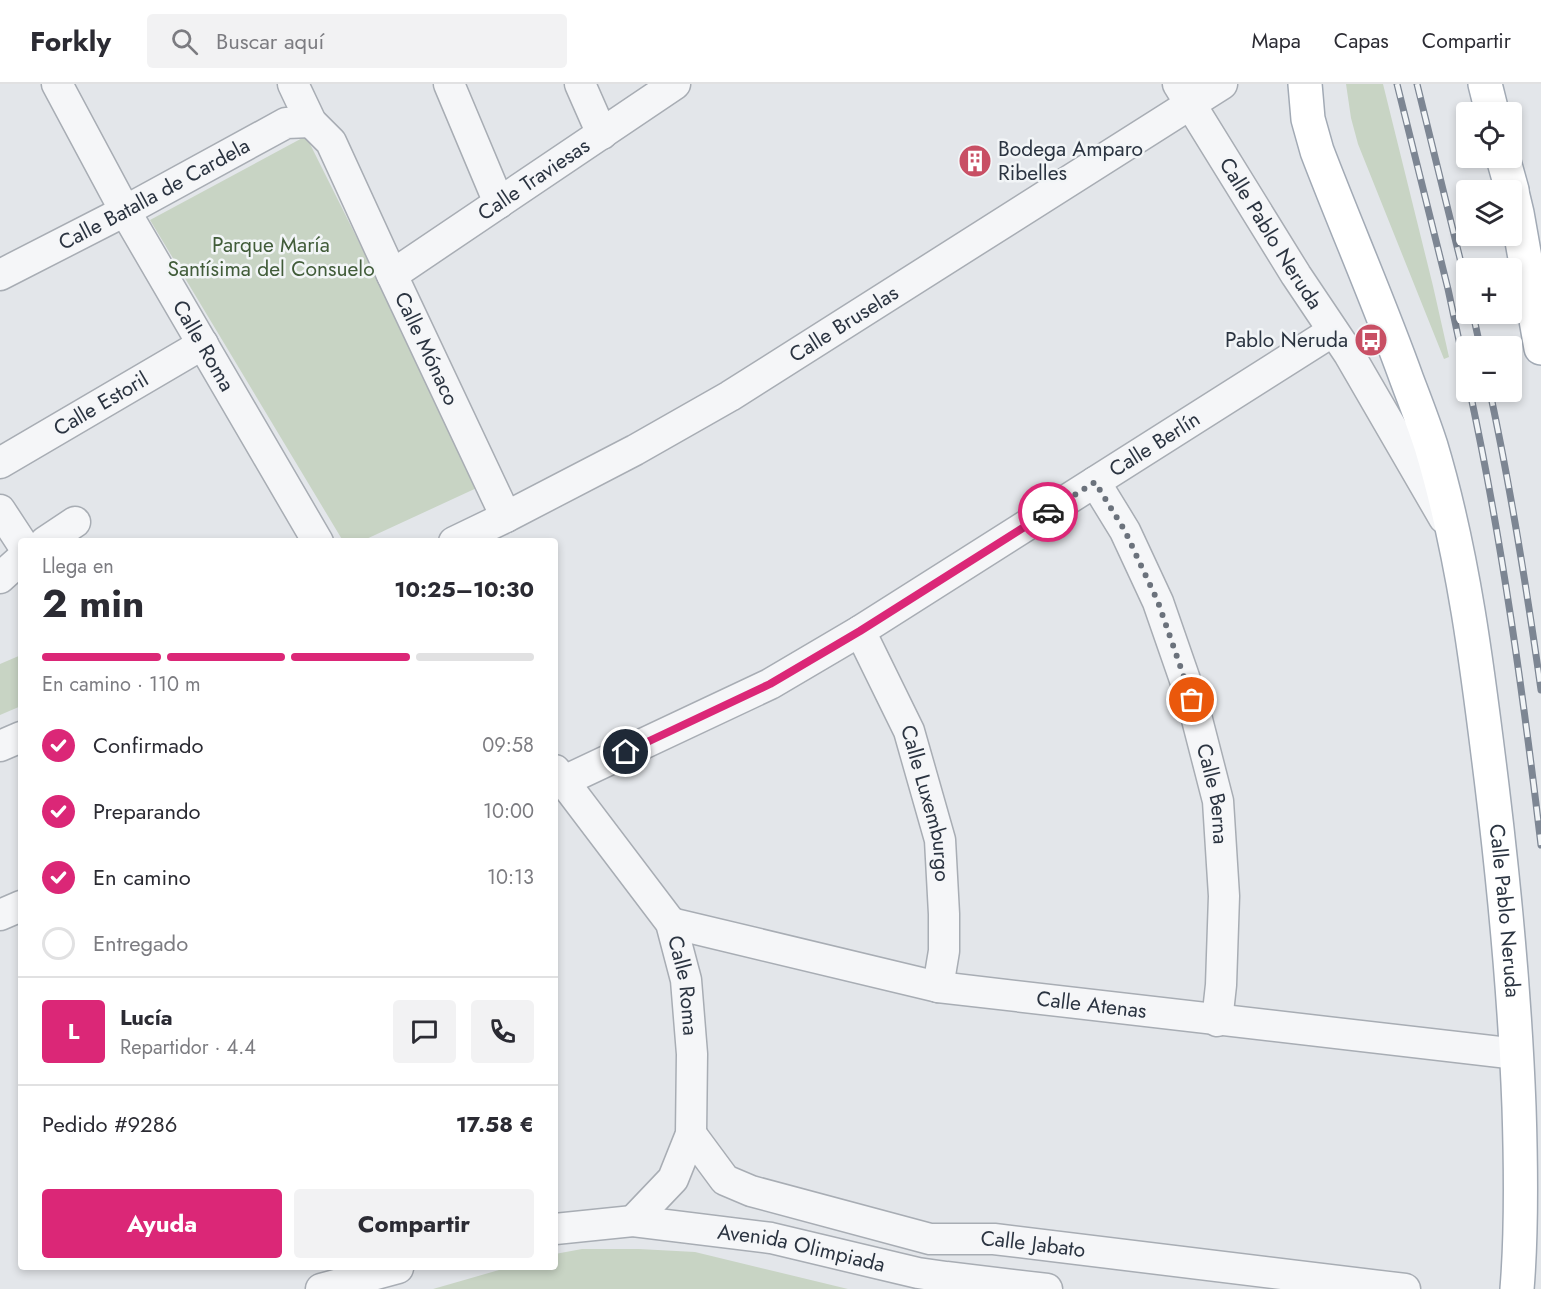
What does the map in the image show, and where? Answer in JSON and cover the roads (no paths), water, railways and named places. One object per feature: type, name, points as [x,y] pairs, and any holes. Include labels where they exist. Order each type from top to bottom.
[{"type":"main road","name":"Calle Pablo Neruda","points":[[1305,84],[1308,119],[1317,151],[1406,374],[1431,445],[1455,536],[1473,644],[1499,842],[1509,946],[1517,1054],[1521,1169],[1519,1244],[1535,1266],[1521,1282]]},
{"type":"main road","points":[[1485,84],[1490,102]]},
{"type":"main road","points":[[1522,241],[1541,348]]},
{"type":"street","name":"Calle Roma","points":[[57,84],[125,211],[316,538]]},
{"type":"street","name":"Calle Mónaco","points":[[293,84],[311,123],[331,142],[506,517]]},
{"type":"street","points":[[449,84],[499,203]]},
{"type":"street","points":[[580,84],[602,134]]},
{"type":"street","name":"Calle Traviesas","points":[[392,275],[675,84]]},
{"type":"street","name":"Calle Bruselas","points":[[462,538],[634,450],[730,396],[1131,143],[1184,94],[1222,84]]},
{"type":"street","name":"Calle Pablo Neruda","points":[[1184,94],[1296,275],[1349,354],[1455,536]]},
{"type":"street","name":"Calle Batalla de Cardela","points":[[0,275],[125,211],[286,123],[311,123]]},
{"type":"street","name":"Calle Berlín","points":[[560,776],[770,684],[860,631],[1334,331]]},
{"type":"street","name":"Calle Estoril","points":[[0,463],[203,344]]},
{"type":"street","name":"Calle Berna","points":[[1095,482],[1125,531],[1158,602],[1192,700],[1218,801],[1224,896],[1221,985],[1217,1021]]},
{"type":"street","points":[[0,510],[18,538]]},
{"type":"street","points":[[51,538],[75,522]]},
{"type":"street","points":[[0,578],[18,562]]},
{"type":"street","name":"Calle Luxemburgo","points":[[860,631],[909,731],[940,840],[944,951],[938,987]]},
{"type":"street","points":[[0,746],[18,738]]},
{"type":"street","name":"Calle Roma","points":[[560,776],[671,923],[686,980],[692,1053],[691,1134]]},
{"type":"street","points":[[0,915],[18,907]]},
{"type":"street","name":"Calle Atenas","points":[[671,923],[938,987],[1517,1054]]},
{"type":"street","points":[[633,1221],[673,1179],[691,1134]]},
{"type":"street","name":"Calle Jabato","points":[[691,1134],[725,1180],[751,1191],[930,1239],[994,1239],[1405,1289]]},
{"type":"street","name":"Avenida Olimpiada","points":[[558,1229],[633,1221],[771,1238],[918,1273],[1047,1289]]},
{"type":"street","points":[[771,1238],[849,1235],[930,1239]]},
{"type":"street","points":[[321,1289],[391,1270]]},
{"type":"street","points":[[918,1273],[946,1289]]},
{"type":"railway","points":[[1397,84],[1458,336]]},
{"type":"railway","points":[[1417,84],[1460,258]]},
{"type":"railway","points":[[1475,324],[1478,336]]},
{"type":"railway","points":[[1472,402],[1511,617],[1541,845]]},
{"type":"railway","points":[[1492,402],[1518,540],[1541,690]]},
{"type":"place","name":"Bodega Amparo Ribelles","points":[[975,161]]},
{"type":"place","name":"Pablo Neruda","points":[[1371,340]]},
{"type":"park label","name":"Parque María Santísima del Consuelo","points":[[271,257]]}]
